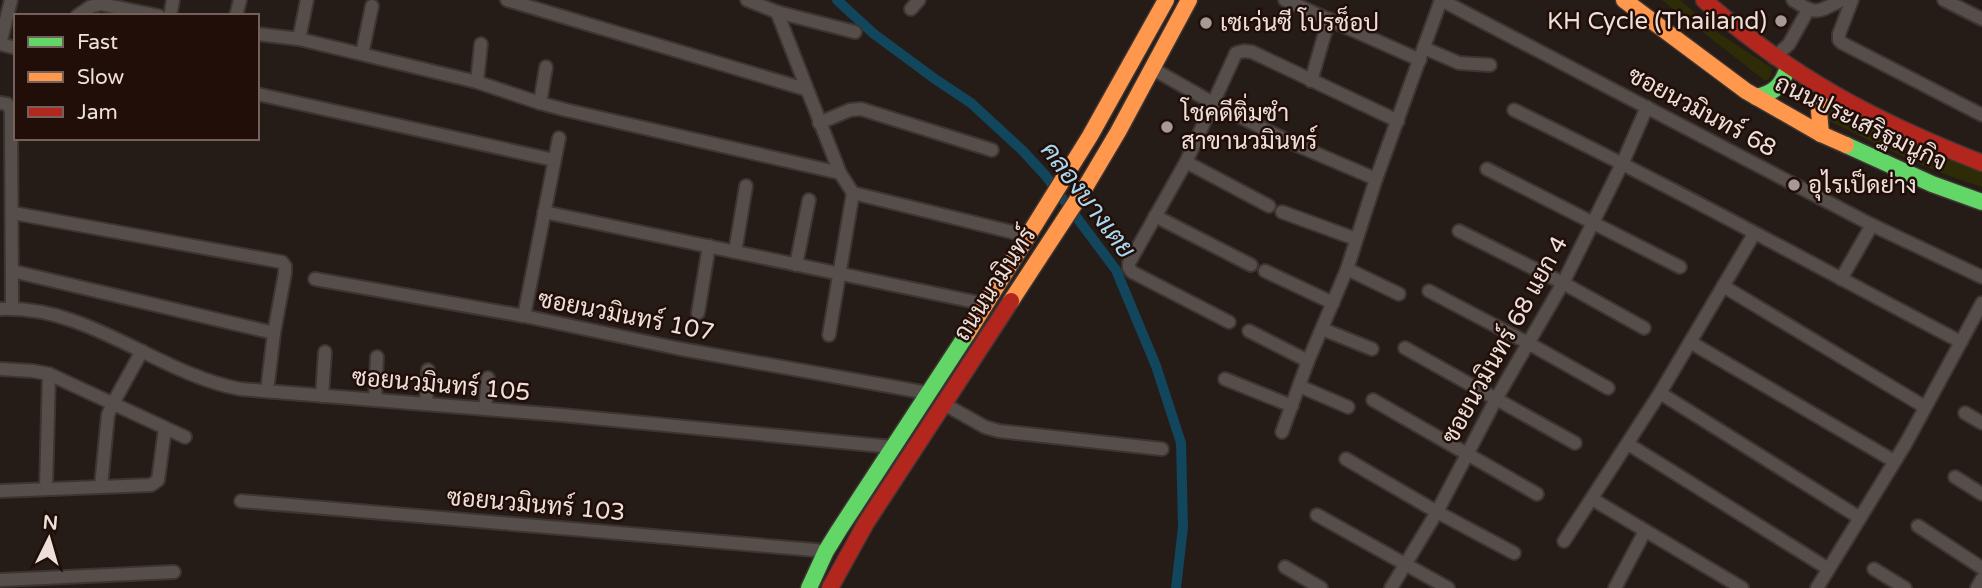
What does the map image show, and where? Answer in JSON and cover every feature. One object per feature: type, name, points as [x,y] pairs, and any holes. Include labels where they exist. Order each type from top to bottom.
[{"type":"main road","name":"ถนนนวมินทร์","points":[[809,588],[826,551],[1068,175],[1166,0]]},
{"type":"main road","name":"ถนนนวมินทร์","points":[[830,588],[855,541],[1083,191],[1189,0]]},
{"type":"main road","name":"ถนนประเสริฐมนูกิจ","points":[[1624,0],[1756,97],[1821,134],[1932,184],[1982,202]]},
{"type":"main road","name":"ถนนประเสริฐมนูกิจ","points":[[1704,0],[1749,40],[1846,102],[1932,144],[1982,163]]},
{"type":"main road","points":[[1756,97],[1769,95],[1777,90],[1783,81],[1781,62]]},
{"type":"main road","points":[[1821,134],[1817,118],[1818,107],[1830,92]]},
{"type":"street","points":[[0,44],[11,0]]},
{"type":"street","points":[[299,39],[307,0]]},
{"type":"street","points":[[507,0],[805,89]]},
{"type":"street","points":[[747,0],[777,12],[855,32]]},
{"type":"street","points":[[1285,0],[1422,54],[1459,63],[1490,65]]},
{"type":"street","points":[[1282,432],[1308,361],[1347,269],[1376,179],[1441,0]]},
{"type":"street","name":"ซอยนวมินทร์ 68","points":[[1441,0],[1872,225],[1982,277]]},
{"type":"street","points":[[1793,0],[1808,10],[1821,10],[1842,0]]},
{"type":"street","points":[[1852,0],[1839,34],[1842,43],[1982,116]]},
{"type":"street","points":[[1944,0],[1982,19]]},
{"type":"street","points":[[80,14],[101,2],[151,14]]},
{"type":"street","points":[[362,54],[372,6]]},
{"type":"street","points":[[1781,62],[1808,10]]},
{"type":"street","points":[[777,12],[819,123],[840,173],[853,193],[829,335]]},
{"type":"street","points":[[1311,81],[1329,19]]},
{"type":"street","points":[[259,34],[299,39],[362,54],[477,82],[540,103],[840,173]]},
{"type":"street","points":[[477,82],[481,44]]},
{"type":"street","points":[[1230,322],[1132,272],[1129,263],[1186,162],[1236,53],[1252,52],[1398,121]]},
{"type":"street","points":[[540,103],[546,66]]},
{"type":"street","points":[[1153,69],[1294,144],[1376,179]]},
{"type":"street","points":[[259,94],[554,160]]},
{"type":"street","points":[[0,103],[7,104],[11,110],[6,153],[9,205],[6,249],[12,271],[6,308]]},
{"type":"street","name":"ซอยนวมินทร์ 68 แยก 4","points":[[1391,588],[1437,512],[1496,399],[1563,282],[1623,162],[1647,107]]},
{"type":"street","points":[[819,123],[850,110],[861,109],[992,150]]},
{"type":"street","points":[[1514,110],[1623,162],[1961,342]]},
{"type":"street","points":[[524,316],[559,138]]},
{"type":"street","points":[[1186,162],[1269,206]]},
{"type":"street","points":[[1486,169],[1680,267]]},
{"type":"street","points":[[735,252],[746,186]]},
{"type":"street","points":[[853,193],[1028,236]]},
{"type":"street","points":[[796,265],[809,200]]},
{"type":"street","points":[[9,205],[282,262],[285,273],[267,391]]},
{"type":"street","points":[[544,212],[985,304]]},
{"type":"street","points":[[1282,212],[1356,239]]},
{"type":"street","points":[[1155,216],[1251,265]]},
{"type":"street","points":[[1842,279],[1872,225]]},
{"type":"street","points":[[1459,231],[1563,282],[1644,328]]},
{"type":"street","points":[[1564,541],[1660,393],[1754,234]]},
{"type":"street","points":[[698,313],[709,246]]},
{"type":"street","points":[[1347,269],[1399,294]]},
{"type":"street","points":[[12,271],[274,332]]},
{"type":"street","points":[[1265,271],[1333,303]]},
{"type":"street","name":"ซอยนวมินทร์ 107","points":[[315,279],[929,393]]},
{"type":"street","points":[[1723,286],[1925,407]]},
{"type":"street","points":[[1429,291],[1608,388]]},
{"type":"street","points":[[1817,588],[1906,443],[1982,303]]},
{"type":"street","name":"ซอยนวมินทร์ 105","points":[[6,308],[30,309],[66,317],[225,387],[893,447]]},
{"type":"street","points":[[1322,329],[1372,349]]},
{"type":"street","points":[[1249,331],[1308,361]]},
{"type":"street","points":[[1690,342],[1894,461]]},
{"type":"street","points":[[1405,348],[1575,443]]},
{"type":"street","points":[[101,485],[107,425],[112,405],[142,351]]},
{"type":"street","points":[[322,396],[325,352]]},
{"type":"street","points":[[375,400],[377,357]]},
{"type":"street","points":[[0,369],[49,374],[185,437]]},
{"type":"street","points":[[426,404],[428,370]]},
{"type":"street","points":[[46,488],[49,374]]},
{"type":"street","points":[[485,409],[488,378]]},
{"type":"street","points":[[1225,379],[1292,406]]},
{"type":"street","points":[[1299,386],[1348,407]]},
{"type":"street","points":[[1660,393],[1860,518]]},
{"type":"street","points":[[1373,400],[1537,494]]},
{"type":"street","points":[[944,404],[985,427],[999,431],[1162,449]]},
{"type":"street","points":[[1965,412],[1982,423]]},
{"type":"street","points":[[0,491],[151,485],[156,483],[159,474],[165,429]]},
{"type":"street","points":[[1628,444],[1828,568]]},
{"type":"street","points":[[1346,459],[1514,553]]},
{"type":"street","points":[[1955,477],[1982,494]]},
{"type":"street","points":[[1592,499],[1742,588]]},
{"type":"street","name":"ซอยนวมินทร์ 103","points":[[241,501],[826,551]]},
{"type":"street","points":[[1317,515],[1448,588]]},
{"type":"street","points":[[1918,526],[1982,568]]},
{"type":"street","points":[[1616,588],[1645,531]]},
{"type":"street","points":[[1285,567],[1321,588]]},
{"type":"street","points":[[1874,569],[1905,588]]},
{"type":"street","points":[[0,580],[38,583],[85,582],[174,572]]},
{"type":"street","points":[[1977,588],[1982,579]]},
{"type":"shaded area","points":[[1662,0],[1680,0],[1717,32],[1772,68],[1771,76],[1764,80]]},
{"type":"shaded area","points":[[1835,104],[1982,168],[1982,187],[1923,165],[1829,121],[1825,117],[1831,105]]},
{"type":"waterway","name":"คลองบางเตย","points":[[837,0],[874,34],[971,103],[1023,151],[1045,175],[1116,270],[1156,366],[1181,443],[1183,527],[1176,588]]},
{"type":"traffic: fast","points":[[1756,97],[1777,87],[1788,67]]},
{"type":"traffic: fast","points":[[1846,145],[1932,184],[1982,202]]},
{"type":"traffic: fast","points":[[809,588],[839,530],[967,334]]},
{"type":"traffic: slow","points":[[967,334],[1090,136],[1166,0]]},
{"type":"traffic: slow","points":[[1011,301],[1118,132],[1189,0]]},
{"type":"traffic: slow","points":[[1624,0],[1746,91],[1821,134],[1846,145]]},
{"type":"traffic: slow","points":[[1821,134],[1819,111],[1830,92]]},
{"type":"traffic: jam","points":[[1704,0],[1769,52],[1836,95],[1906,131],[1982,163]]},
{"type":"traffic: jam","points":[[830,588],[866,523],[1011,301]]},
{"type":"place","name":"KH Cycle (Thailand)","points":[[1781,21]]},
{"type":"place","name":"เซเว่นซี โปรช็อป","points":[[1206,23]]},
{"type":"place","name":"โชคดีติ่มซำ สาขานวมินทร์","points":[[1167,127]]},
{"type":"place","name":"อุไรเป็ดย่าง","points":[[1794,185]]}]
